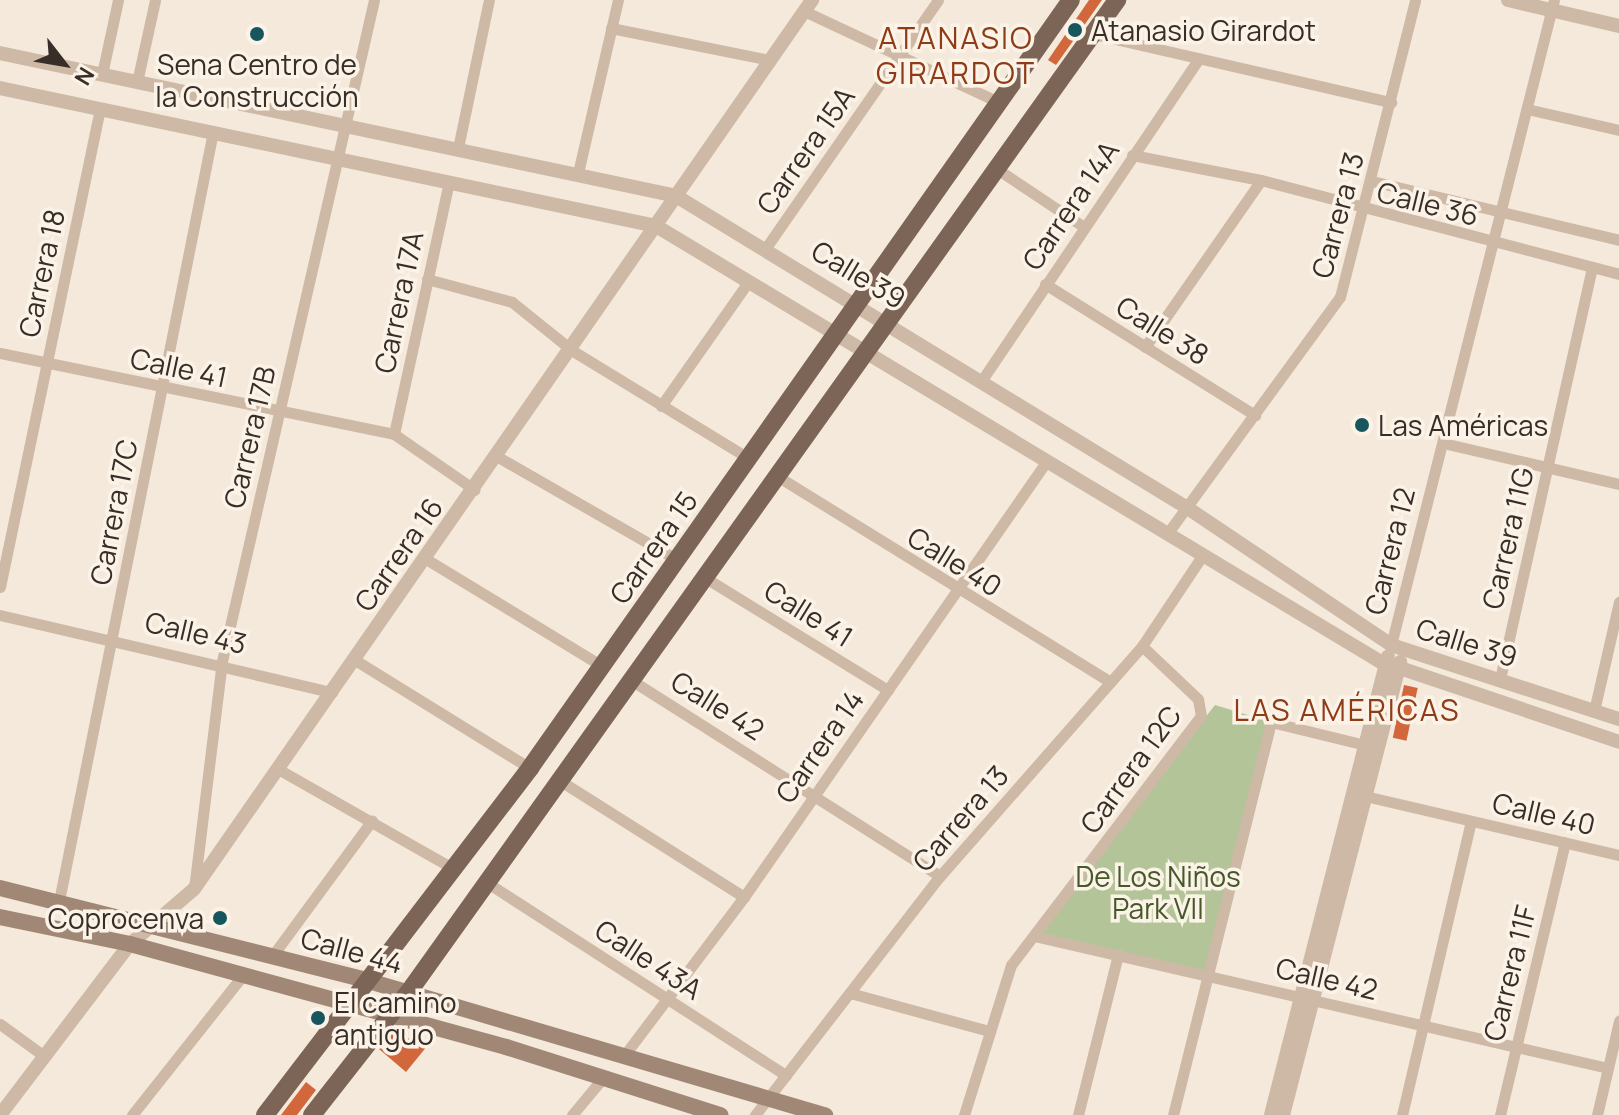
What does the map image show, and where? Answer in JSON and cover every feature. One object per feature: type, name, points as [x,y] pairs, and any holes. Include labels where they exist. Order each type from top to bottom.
[{"type":"main road","name":"Carrera 15","points":[[265,1115],[353,1006],[530,768],[838,337],[1071,0]]},
{"type":"main road","points":[[314,1114],[391,1016],[1117,0]]},
{"type":"main road","name":"Calle 44","points":[[0,888],[154,923],[408,992],[626,1053],[825,1115]]},
{"type":"main road","name":"Calle 44","points":[[0,917],[130,944],[243,975],[720,1115]]},
{"type":"street","points":[[102,74],[118,0]]},
{"type":"street","points":[[137,82],[155,0]]},
{"type":"street","name":"Carrera 17B","points":[[194,889],[222,661],[374,0]]},
{"type":"street","points":[[458,148],[489,0]]},
{"type":"street","points":[[578,173],[618,0]]},
{"type":"street","name":"Carrera 15A","points":[[765,249],[938,0]]},
{"type":"street","name":"Carrera 13","points":[[1167,534],[1340,297],[1364,213],[1415,0]]},
{"type":"street","points":[[1508,0],[1553,6],[1619,26]]},
{"type":"street","points":[[808,6],[899,56],[1000,103]]},
{"type":"street","name":"Carrera 16","points":[[0,1115],[130,944],[194,889],[573,351],[808,6]]},
{"type":"street","name":"Carrera 12","points":[[1271,1115],[1365,796],[1443,443],[1553,6]]},
{"type":"street","points":[[611,28],[770,60]]},
{"type":"street","points":[[1093,34],[1391,102]]},
{"type":"street","name":"Calle 39","points":[[0,53],[676,196],[861,304],[1186,507],[1397,648],[1619,719]]},
{"type":"street","name":"Carrera 14A","points":[[982,380],[1199,58]]},
{"type":"street","name":"Calle 39","points":[[0,88],[656,226],[1202,556],[1392,667],[1619,742]]},
{"type":"street","name":"Carrera 18","points":[[0,587],[100,109]]},
{"type":"street","points":[[1527,109],[1619,130]]},
{"type":"street","name":"Carrera 17C","points":[[59,901],[213,132]]},
{"type":"street","name":"Calle 36","points":[[1132,155],[1261,180],[1364,213],[1619,274]]},
{"type":"street","points":[[997,169],[1084,227]]},
{"type":"street","points":[[1145,347],[1261,180]]},
{"type":"street","name":"Carrera 17A","points":[[394,434],[449,181]]},
{"type":"street","name":"Calle 36","points":[[1372,181],[1619,240]]},
{"type":"street","name":"Carrera 11G","points":[[1500,679],[1592,268]]},
{"type":"street","points":[[427,279],[512,302],[573,351],[750,459]]},
{"type":"street","points":[[661,406],[748,282]]},
{"type":"street","name":"Calle 38","points":[[1045,284],[1255,415]]},
{"type":"street","name":"Calle 41","points":[[0,353],[394,434],[475,490]]},
{"type":"street","points":[[1443,443],[1619,484]]},
{"type":"street","points":[[498,457],[678,560]]},
{"type":"street","name":"Carrera 14","points":[[626,1053],[669,1001],[744,897],[1046,462]]},
{"type":"street","name":"Calle 40","points":[[777,476],[957,591],[1111,682]]},
{"type":"street","name":"Carrera 13","points":[[755,1115],[940,876],[1142,646],[1202,556]]},
{"type":"street","points":[[426,559],[602,666]]},
{"type":"street","name":"Calle 41","points":[[704,577],[888,690]]},
{"type":"street","points":[[1594,711],[1619,602]]},
{"type":"street","name":"Calle 43","points":[[0,615],[222,661],[332,692]]},
{"type":"street","name":"Carrera 12C","points":[[964,1115],[1011,965],[1199,722],[1200,702],[1142,646]]},
{"type":"street","points":[[355,660],[530,768]]},
{"type":"street","name":"Carrera 12","points":[[1283,1115],[1365,745],[1392,667]]},
{"type":"street","name":"Calle 42","points":[[631,680],[940,876]]},
{"type":"street","points":[[1173,1115],[1271,722],[1365,745]]},
{"type":"street","points":[[278,769],[454,869]]},
{"type":"street","points":[[559,780],[744,897]]},
{"type":"street","name":"Calle 40","points":[[1365,796],[1619,855]]},
{"type":"street","points":[[273,955],[372,820]]},
{"type":"street","points":[[1402,1115],[1471,821]]},
{"type":"street","name":"Carrera 11F","points":[[1500,1115],[1565,843]]},
{"type":"street","name":"Calle 43A","points":[[486,882],[786,1075]]},
{"type":"street","name":"Calle 42","points":[[1034,936],[1608,1068]]},
{"type":"street","points":[[1078,1115],[1118,954]]},
{"type":"street","points":[[132,1115],[243,975]]},
{"type":"street","points":[[850,993],[989,1031]]},
{"type":"street","points":[[1597,1115],[1619,1021]]},
{"type":"street","points":[[0,1024],[44,1056]]},
{"type":"street","points":[[572,1115],[602,1079]]},
{"type":"green space","name":"De Los Niños Park VII","points":[[1215,705],[1271,722],[1209,976],[1034,936]]},
{"type":"building","name":"Atanasio Girardot","points":[[1089,0],[1102,0],[1056,65],[1048,60]]},
{"type":"building","points":[[1404,685],[1418,688],[1406,741],[1393,738]]},
{"type":"building","points":[[392,1033],[428,1045],[406,1072],[379,1049]]},
{"type":"building","points":[[306,1082],[316,1090],[297,1115],[281,1115]]},
{"type":"place","name":"Atanasio Girardot","points":[[1075,30]]},
{"type":"place","name":"Sena Centro de la Construcción","points":[[257,34]]},
{"type":"place","name":"Las Américas","points":[[1362,425]]},
{"type":"place","name":"Coprocenva","points":[[220,918]]},
{"type":"place","name":"El camino antiguo","points":[[318,1018]]},
{"type":"district","name":"ATANASIO GIRARDOT","points":[[956,55]]},
{"type":"district","name":"LAS AMÉRICAS","points":[[1347,710]]}]
